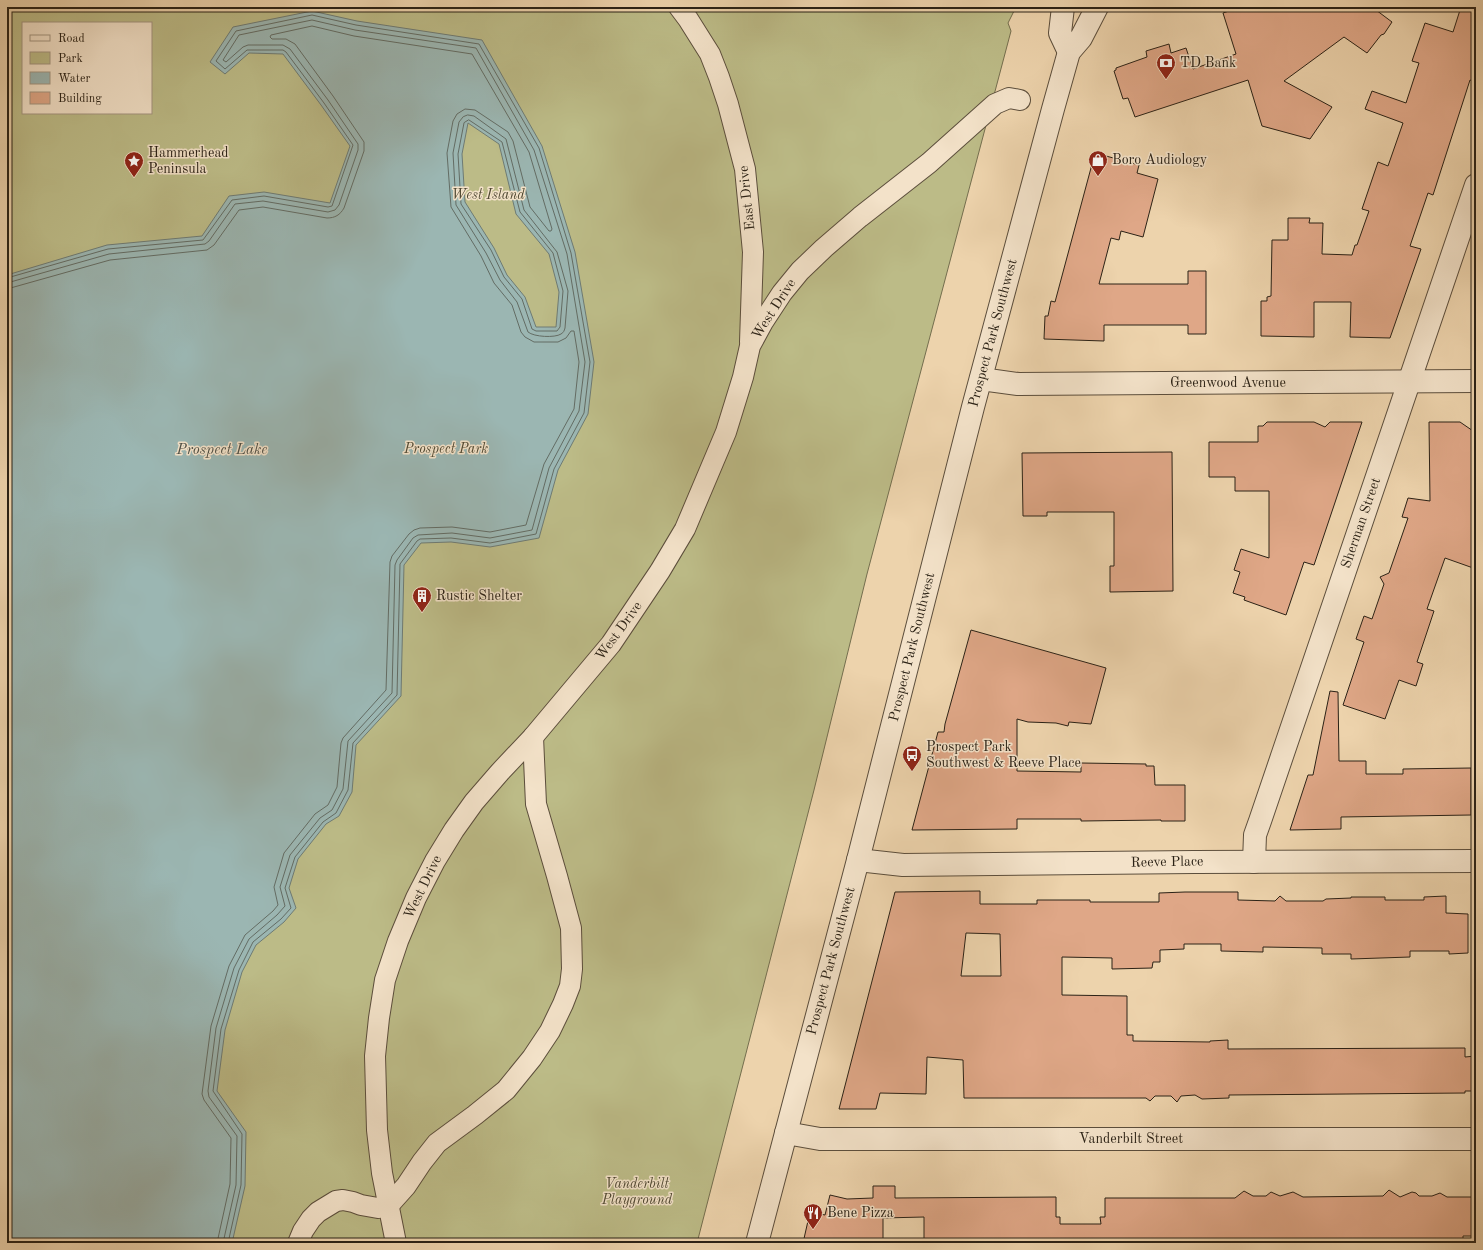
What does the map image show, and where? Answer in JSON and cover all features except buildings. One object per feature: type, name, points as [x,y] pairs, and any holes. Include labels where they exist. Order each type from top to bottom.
[{"type":"street","name":"East Drive","points":[[679,7],[710,54]]},
{"type":"street","name":"East Drive","points":[[696,7],[698,19],[736,131],[745,170],[753,252],[750,346]]},
{"type":"street","points":[[1063,7],[1060,33],[1069,52]]},
{"type":"street","name":"Prospect Park Southwest","points":[[757,1243],[858,860],[981,379],[1069,52],[1081,38],[1097,7]]},
{"type":"street","name":"West Drive","points":[[396,1243],[382,1173],[377,1130],[375,1091],[378,1018],[385,980],[401,934],[416,898],[435,861],[454,830],[474,802],[533,737],[611,644],[660,571],[685,529],[726,432],[743,377],[750,346],[763,322],[782,293],[824,248],[860,217],[929,163],[994,104],[1009,98],[1020,100]]},
{"type":"street","name":"Sherman Street","points":[[1254,862],[1255,835],[1476,185]]},
{"type":"street","name":"Greenwood Avenue","points":[[981,379],[1018,384],[1476,381]]},
{"type":"street","points":[[298,1243],[311,1219],[336,1201],[343,1200],[378,1208],[388,1205],[406,1186],[437,1143],[506,1090],[532,1058],[550,1030],[563,1004],[570,986],[572,969],[571,928],[536,804],[533,737]]},
{"type":"street","name":"Reeve Place","points":[[858,860],[903,865],[1476,860]]},
{"type":"street","name":"Vanderbilt Street","points":[[786,1133],[820,1139],[1476,1139]]},
{"type":"green space","name":"Prospect Park","points":[[7,7],[1016,7],[1008,23],[1011,31],[867,574],[814,790],[697,1243],[7,1243]]},
{"type":"water","name":"Prospect Lake","points":[[312,11],[357,21],[482,40],[542,146],[575,252],[594,362],[588,414],[558,470],[539,538],[490,547],[451,542],[421,543],[404,565],[401,696],[356,745],[352,792],[339,816],[326,824],[298,859],[289,888],[296,908],[284,922],[256,945],[242,972],[225,1030],[217,1091],[246,1132],[245,1186],[232,1243],[7,1243],[7,275],[107,245],[202,236],[229,196],[264,192],[330,203],[350,146],[283,54],[249,53],[225,74],[210,62],[233,27]],"holes":[[[468,123],[499,144],[516,214],[549,254],[559,292],[556,327],[536,327],[525,297],[507,275],[494,248],[465,202],[462,154]]]},
{"type":"place","name":"TD Bank","points":[[1166,80]]},
{"type":"place","name":"Boro Audiology","points":[[1098,177]]},
{"type":"place","name":"Hammerhead Peninsula","points":[[134,178]]},
{"type":"place","name":"Rustic Shelter","points":[[422,613]]},
{"type":"place","name":"Prospect Park Southwest & Reeve Place","points":[[912,772]]},
{"type":"place","name":"Bene Pizza","points":[[813,1230]]},
{"type":"park label","name":"West Island","points":[[488,195]]},
{"type":"park label","name":"Vanderbilt Playground","points":[[637,1192]]}]
